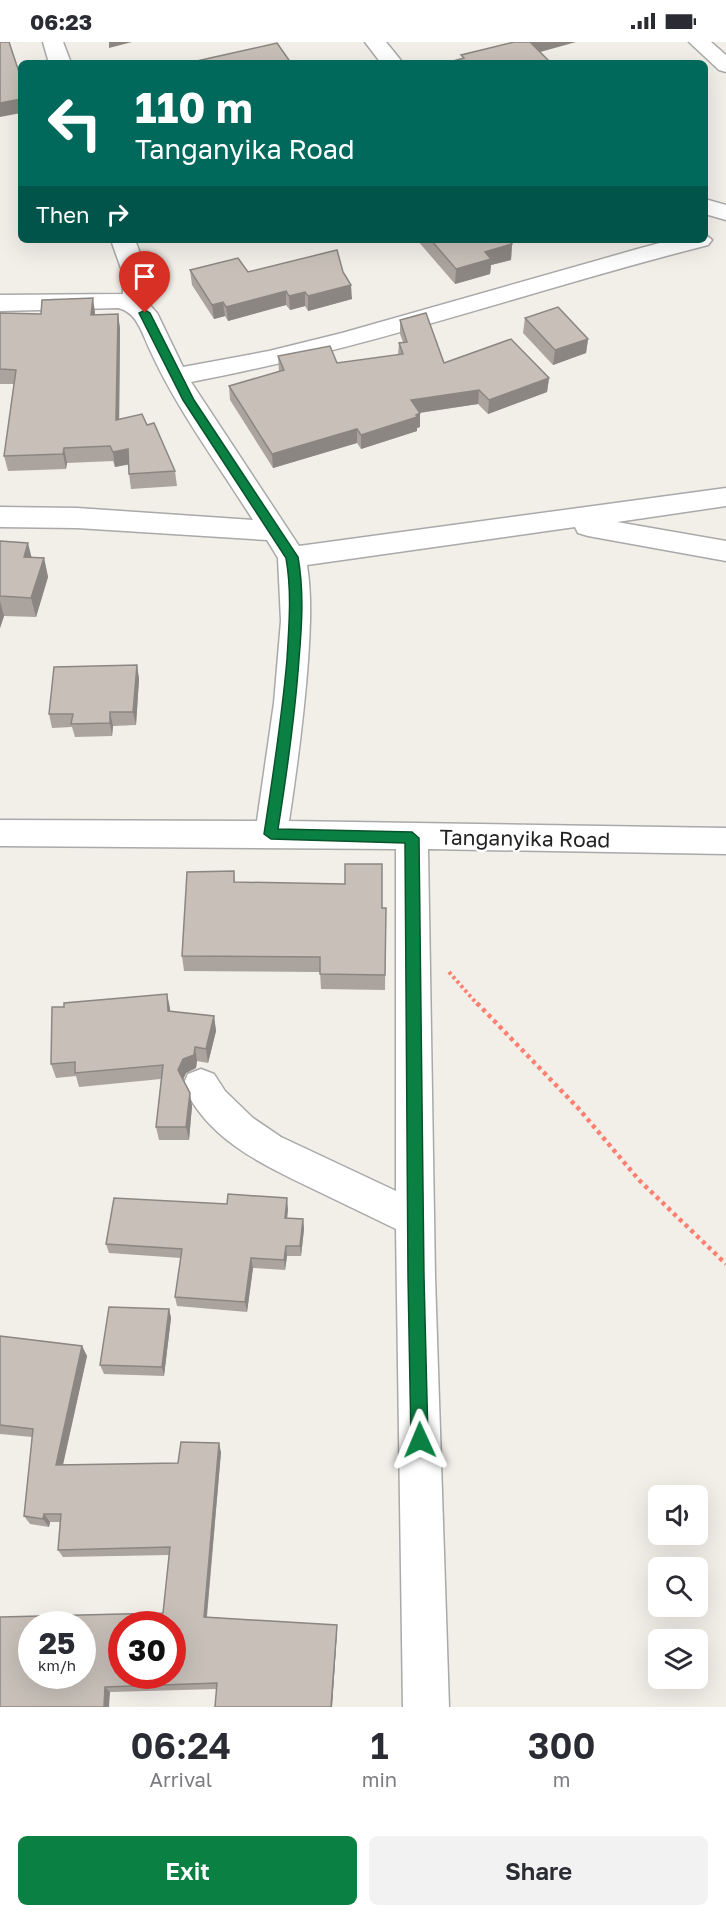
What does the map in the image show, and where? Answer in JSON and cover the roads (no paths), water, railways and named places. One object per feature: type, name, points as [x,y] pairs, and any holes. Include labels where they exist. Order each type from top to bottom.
[{"type":"street","points":[[53,42],[59,60]]},
{"type":"street","points":[[375,42],[390,60]]},
{"type":"street","points":[[699,42],[726,67]]},
{"type":"street","points":[[708,72],[726,67]]},
{"type":"street","points":[[708,207],[726,213]]},
{"type":"street","points":[[708,238],[726,234]]},
{"type":"street","points":[[125,243],[133,259],[138,283],[134,304]]},
{"type":"street","points":[[175,377],[299,352],[473,304],[625,258],[688,243]]},
{"type":"street","points":[[0,303],[118,300],[134,304],[145,313],[175,377],[292,557],[296,581],[296,615],[289,712],[271,834]]},
{"type":"street","points":[[292,557],[726,496]]},
{"type":"street","points":[[0,517],[77,518],[275,531]]},
{"type":"street","points":[[554,521],[726,550]]},
{"type":"street","name":"Tanganyika Road","points":[[0,834],[271,834],[412,838],[726,841]]},
{"type":"street","points":[[412,838],[415,1219],[426,1707]]},
{"type":"street","points":[[201,1085],[212,1103],[240,1130],[268,1149],[415,1219]]}]
